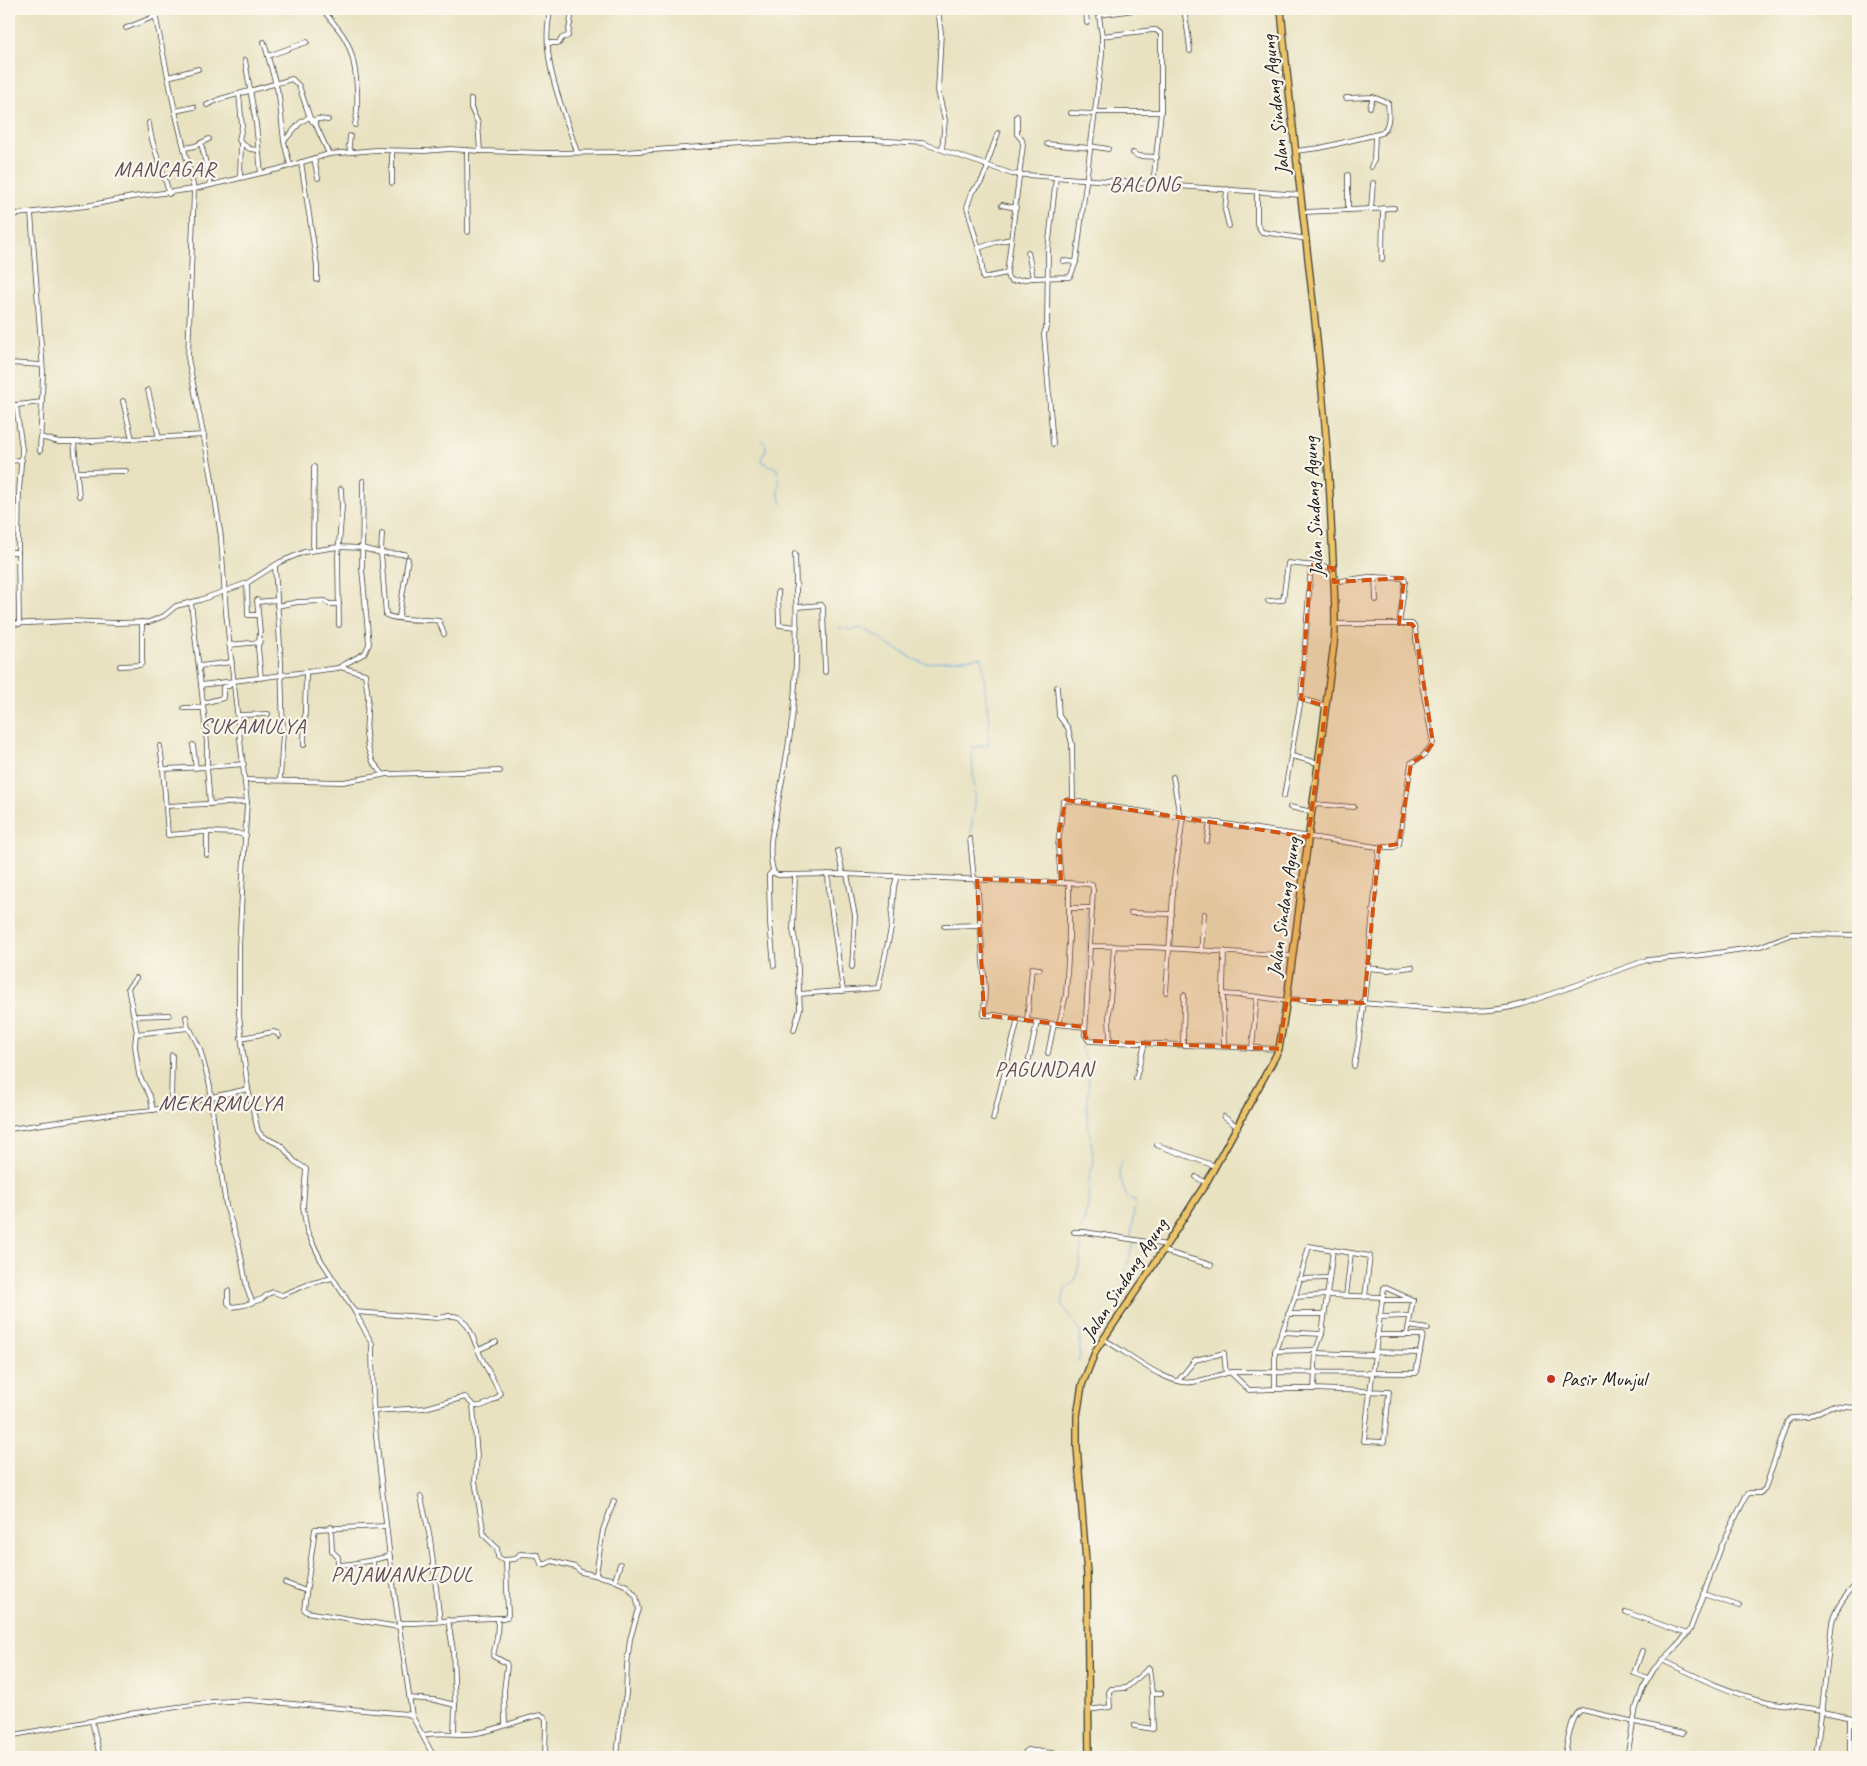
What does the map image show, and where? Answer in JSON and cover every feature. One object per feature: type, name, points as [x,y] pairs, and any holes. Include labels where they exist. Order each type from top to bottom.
[{"type":"main road","name":"Jalan Sindang Agung","points":[[1088,1757],[1087,1574],[1076,1425],[1080,1398],[1090,1362],[1103,1339],[1163,1251],[1206,1183],[1238,1127],[1278,1049],[1287,1000],[1336,624],[1324,394],[1281,9]]},
{"type":"street","points":[[154,9],[175,111],[194,189],[188,358],[204,435],[221,537],[224,591],[247,802],[239,947],[239,1014],[248,1089],[258,1132],[282,1146],[294,1161],[306,1169],[303,1193],[306,1227],[321,1260],[355,1312],[372,1344],[373,1411],[392,1576],[409,1698],[412,1716],[434,1757]]},
{"type":"street","points":[[323,9],[344,36],[350,50],[358,103],[355,125]]},
{"type":"street","points":[[551,9],[548,43],[554,81],[577,152]]},
{"type":"street","points":[[938,9],[941,33],[938,91],[945,120],[942,149]]},
{"type":"street","points":[[1087,23],[1086,12],[1141,9]]},
{"type":"street","points":[[1184,9],[1189,33],[1190,51]]},
{"type":"street","points":[[1207,9],[1210,11],[1281,9]]},
{"type":"street","points":[[1855,9],[1858,24]]},
{"type":"street","points":[[1017,116],[1017,134],[1023,142],[1021,175],[1018,184],[1011,239],[1008,278],[1012,281],[1033,278],[1070,277],[1076,262],[1102,55],[1102,36],[1098,11]]},
{"type":"street","points":[[126,28],[156,16]]},
{"type":"street","points":[[548,43],[559,43],[562,38],[568,36],[571,17]]},
{"type":"street","points":[[1102,36],[1153,30],[1159,32],[1161,37],[1161,112],[1153,184]]},
{"type":"street","points":[[264,42],[276,83],[284,143],[290,166]]},
{"type":"street","points":[[268,56],[307,42]]},
{"type":"street","points":[[244,60],[251,91],[261,173]]},
{"type":"street","points":[[168,77],[198,69]]},
{"type":"street","points":[[207,105],[213,101],[292,79],[297,83],[310,119],[315,123],[329,154]]},
{"type":"street","points":[[238,94],[242,126],[240,178]]},
{"type":"street","points":[[1296,151],[1320,148],[1382,133],[1386,128],[1389,114],[1388,103],[1373,97],[1346,98]]},
{"type":"street","points":[[1370,108],[1373,97]]},
{"type":"street","points":[[471,99],[471,108],[478,123],[480,151]]},
{"type":"street","points":[[175,111],[194,107]]},
{"type":"street","points":[[1072,113],[1161,112]]},
{"type":"street","points":[[284,143],[300,123],[310,119],[328,120]]},
{"type":"street","points":[[149,123],[159,163],[166,176],[169,194]]},
{"type":"street","points":[[998,133],[981,182],[972,192],[966,207],[982,260],[983,278],[1007,273]]},
{"type":"street","points":[[350,136],[349,146],[351,152]]},
{"type":"street","points":[[1371,167],[1374,160],[1375,136]]},
{"type":"street","points":[[185,148],[202,145],[209,139]]},
{"type":"street","points":[[240,140],[250,149],[258,148]]},
{"type":"street","points":[[9,215],[86,206],[136,196],[169,194],[290,166],[329,154],[425,151],[450,148],[480,151],[633,151],[805,140],[922,143],[1006,173],[1021,175],[1301,196]]},
{"type":"street","points":[[1047,144],[1108,149]]},
{"type":"street","points":[[202,145],[211,185]]},
{"type":"street","points":[[467,150],[468,232]]},
{"type":"street","points":[[392,151],[392,183]]},
{"type":"street","points":[[1133,153],[1138,156],[1157,157]]},
{"type":"street","points":[[314,158],[318,178]]},
{"type":"street","points":[[301,162],[317,266],[317,280]]},
{"type":"street","points":[[1348,175],[1348,210]]},
{"type":"street","points":[[1053,444],[1044,334],[1047,324],[1048,250],[1056,177]]},
{"type":"street","points":[[1370,209],[1373,183]]},
{"type":"street","points":[[1227,189],[1226,213],[1229,226]]},
{"type":"street","points":[[1256,192],[1256,220],[1262,232],[1307,238]]},
{"type":"street","points":[[1002,205],[1016,208]]},
{"type":"street","points":[[1382,259],[1383,208]]},
{"type":"street","points":[[1304,212],[1335,209],[1394,208]]},
{"type":"street","points":[[31,212],[42,365],[40,451]]},
{"type":"street","points":[[979,248],[1011,239]]},
{"type":"street","points":[[1028,252],[1033,278]]},
{"type":"street","points":[[1063,261],[1076,262]]},
{"type":"street","points":[[9,363],[42,365]]},
{"type":"street","points":[[148,390],[159,438]]},
{"type":"street","points":[[124,401],[132,439]]},
{"type":"street","points":[[9,406],[42,402]]},
{"type":"street","points":[[16,405],[22,449],[19,492],[19,624]]},
{"type":"street","points":[[40,437],[59,442],[74,442],[204,435]]},
{"type":"street","points":[[74,442],[79,496]]},
{"type":"street","points":[[9,462],[22,460]]},
{"type":"street","points":[[313,550],[314,467]]},
{"type":"street","points":[[77,472],[126,471]]},
{"type":"street","points":[[201,686],[340,667],[365,653],[369,648],[363,588],[363,481]]},
{"type":"street","points":[[339,625],[338,547],[342,507],[340,500],[341,490]]},
{"type":"street","points":[[382,534],[381,553],[385,613],[390,617],[439,621],[444,634]]},
{"type":"street","points":[[9,624],[70,621],[142,622],[156,620],[173,607],[247,583],[296,555],[313,550],[338,547],[362,548],[381,553],[405,554]]},
{"type":"street","points":[[9,552],[18,552]]},
{"type":"street","points":[[774,966],[770,924],[769,881],[769,875],[773,871],[771,835],[793,713],[797,628],[795,554]]},
{"type":"street","points":[[399,617],[408,559]]},
{"type":"street","points":[[1268,601],[1283,600],[1288,563],[1333,568]]},
{"type":"street","points":[[1284,796],[1301,699],[1311,565]]},
{"type":"street","points":[[275,566],[282,676],[283,733],[280,780]]},
{"type":"street","points":[[1375,577],[1376,600]]},
{"type":"street","points":[[1334,582],[1375,577],[1404,578],[1399,624]]},
{"type":"street","points":[[247,583],[248,615],[258,615]]},
{"type":"street","points":[[778,592],[779,625],[797,628]]},
{"type":"street","points":[[261,678],[257,601],[277,600]]},
{"type":"street","points":[[277,606],[298,602],[325,601],[329,604],[339,604]]},
{"type":"street","points":[[191,602],[200,666],[210,804]]},
{"type":"street","points":[[797,607],[821,605],[823,607],[825,672]]},
{"type":"street","points":[[120,666],[140,665],[142,663],[142,622]]},
{"type":"street","points":[[1061,882],[1059,838],[1062,802],[1065,800],[1308,837],[1377,846],[1394,847],[1400,844],[1411,765],[1424,756],[1433,743],[1418,669],[1415,628],[1412,624],[1336,624]]},
{"type":"street","points":[[230,644],[260,642]]},
{"type":"street","points":[[200,666],[232,662]]},
{"type":"street","points":[[340,667],[366,674],[368,697],[366,734],[368,748],[373,762],[383,774]]},
{"type":"street","points":[[304,745],[306,673]]},
{"type":"street","points":[[184,708],[203,706],[223,698],[223,688],[231,685],[233,681]]},
{"type":"street","points":[[1057,687],[1059,716],[1068,728],[1072,744],[1073,800]]},
{"type":"street","points":[[1301,699],[1326,706]]},
{"type":"street","points":[[238,715],[268,714]]},
{"type":"street","points":[[193,745],[196,768]]},
{"type":"street","points":[[160,746],[168,835],[207,832],[237,833],[246,836]]},
{"type":"street","points":[[1292,756],[1318,763]]},
{"type":"street","points":[[163,769],[221,767],[244,764]]},
{"type":"street","points":[[245,780],[343,782],[383,774],[500,771]]},
{"type":"street","points":[[1166,992],[1174,879],[1181,818],[1173,777]]},
{"type":"street","points":[[166,806],[247,802]]},
{"type":"street","points":[[1313,804],[1354,807]]},
{"type":"street","points":[[1290,806],[1312,812]]},
{"type":"street","points":[[1208,841],[1210,822]]},
{"type":"street","points":[[207,832],[207,855]]},
{"type":"street","points":[[970,839],[980,925],[985,989],[984,1015],[1085,1027]]},
{"type":"street","points":[[1354,1066],[1364,1003],[1379,850],[1377,846]]},
{"type":"street","points":[[838,851],[855,916],[852,967]]},
{"type":"street","points":[[773,871],[778,875],[845,874],[1061,882],[1092,885],[1085,1027],[1085,1037],[1089,1041],[1278,1049]]},
{"type":"street","points":[[794,1030],[800,1009],[797,950],[793,930],[795,874]]},
{"type":"street","points":[[828,874],[843,991]]},
{"type":"street","points":[[798,994],[875,990],[879,987],[891,929],[893,894],[898,876]]},
{"type":"street","points":[[1059,1024],[1066,996],[1070,908],[1069,883]]},
{"type":"street","points":[[1070,908],[1091,908]]},
{"type":"street","points":[[1131,913],[1172,914]]},
{"type":"street","points":[[1201,951],[1204,914]]},
{"type":"street","points":[[944,926],[980,925]]},
{"type":"street","points":[[1223,994],[1287,1000],[1480,1010],[1523,1004],[1647,960],[1695,956],[1758,947],[1792,934],[1858,935]]},
{"type":"street","points":[[1090,946],[1224,951],[1292,956]]},
{"type":"street","points":[[1110,1042],[1109,1016],[1114,946]]},
{"type":"street","points":[[1224,951],[1224,1046]]},
{"type":"street","points":[[1367,968],[1388,970],[1412,967]]},
{"type":"street","points":[[1027,1020],[1032,968],[1040,969]]},
{"type":"street","points":[[136,978],[128,988],[135,1016],[139,1075],[150,1096],[153,1110]]},
{"type":"street","points":[[1184,995],[1184,1044]]},
{"type":"street","points":[[1252,1048],[1257,996]]},
{"type":"street","points":[[135,1016],[169,1015]]},
{"type":"street","points":[[186,1016],[188,1028],[202,1057],[210,1086],[210,1098],[226,1206],[239,1245],[247,1289],[252,1301]]},
{"type":"street","points":[[993,1118],[1018,1020]]},
{"type":"street","points":[[1030,1059],[1037,1022]]},
{"type":"street","points":[[1048,1053],[1054,1024]]},
{"type":"street","points":[[137,1033],[164,1032],[188,1028]]},
{"type":"street","points":[[241,1038],[273,1032],[279,1036]]},
{"type":"street","points":[[1136,1078],[1145,1043]]},
{"type":"street","points":[[171,1107],[172,1055]]},
{"type":"street","points":[[9,1129],[171,1107],[248,1089]]},
{"type":"street","points":[[1224,1117],[1238,1127]]},
{"type":"street","points":[[1157,1145],[1216,1166]]},
{"type":"street","points":[[1196,1177],[1206,1183]]},
{"type":"street","points":[[1074,1232],[1085,1232],[1166,1245]]},
{"type":"street","points":[[1274,1389],[1275,1351],[1295,1297],[1308,1246],[1370,1256],[1365,1297]]},
{"type":"street","points":[[1314,1389],[1316,1352],[1322,1334],[1333,1250]]},
{"type":"street","points":[[1163,1251],[1211,1265]]},
{"type":"street","points":[[1346,1296],[1351,1253]]},
{"type":"street","points":[[228,1291],[227,1301],[229,1305],[244,1305],[273,1292],[284,1294],[309,1284],[332,1278]]},
{"type":"street","points":[[1299,1279],[1328,1278]]},
{"type":"street","points":[[1178,1381],[1195,1360],[1224,1353],[1228,1373],[1249,1390],[1314,1389],[1370,1392],[1389,1392],[1384,1442],[1364,1442],[1370,1392],[1374,1353],[1384,1288],[1413,1300]]},
{"type":"street","points":[[1295,1297],[1326,1295],[1413,1300]]},
{"type":"street","points":[[1407,1335],[1413,1300]]},
{"type":"street","points":[[355,1312],[437,1318],[459,1317],[465,1324],[500,1394],[496,1400],[478,1406],[473,1405]]},
{"type":"street","points":[[1288,1314],[1324,1314]]},
{"type":"street","points":[[1379,1317],[1410,1316]]},
{"type":"street","points":[[1409,1326],[1428,1329]]},
{"type":"street","points":[[1281,1332],[1322,1334]]},
{"type":"street","points":[[1103,1339],[1157,1373],[1178,1381],[1192,1383],[1228,1373],[1416,1373],[1423,1335],[1377,1335]]},
{"type":"street","points":[[478,1350],[496,1342]]},
{"type":"street","points":[[1275,1351],[1420,1353]]},
{"type":"street","points":[[373,1411],[425,1408],[466,1397],[473,1405],[477,1456],[475,1481],[482,1526],[486,1537],[497,1548],[498,1557],[504,1560],[515,1559],[520,1554],[538,1555],[541,1564],[552,1561],[575,1567],[579,1572],[596,1574],[615,1580],[633,1590],[639,1609],[630,1639],[626,1694],[617,1757]]},
{"type":"street","points":[[1628,1757],[1639,1697],[1648,1678],[1687,1634],[1722,1545],[1746,1496],[1748,1493],[1760,1493],[1764,1489],[1787,1422],[1791,1418],[1808,1418],[1830,1406],[1858,1408]]},
{"type":"street","points":[[421,1497],[430,1538],[440,1621]]},
{"type":"street","points":[[596,1574],[603,1530],[614,1500]]},
{"type":"street","points":[[386,1526],[331,1527],[317,1528],[314,1531],[304,1609],[307,1612],[399,1625],[448,1620],[505,1618],[508,1615],[507,1565],[504,1560]]},
{"type":"street","points":[[331,1527],[331,1549],[338,1558],[338,1565],[390,1556]]},
{"type":"street","points":[[373,1560],[374,1576],[392,1576]]},
{"type":"street","points":[[615,1580],[620,1564]]},
{"type":"street","points":[[1816,1757],[1834,1614],[1844,1598],[1858,1582]]},
{"type":"street","points":[[285,1583],[306,1591]]},
{"type":"street","points":[[1703,1594],[1739,1606]]},
{"type":"street","points":[[1626,1612],[1687,1634]]},
{"type":"street","points":[[498,1618],[497,1638],[493,1656],[506,1663],[505,1725]]},
{"type":"street","points":[[448,1620],[453,1650],[454,1733]]},
{"type":"street","points":[[1642,1651],[1634,1671],[1636,1674],[1648,1678]]},
{"type":"street","points":[[1662,1660],[1711,1684],[1766,1701],[1822,1711],[1858,1720]]},
{"type":"street","points":[[1088,1710],[1110,1707],[1109,1692],[1111,1689],[1126,1688],[1150,1668],[1153,1729],[1134,1726]]},
{"type":"street","points":[[1152,1693],[1161,1693]]},
{"type":"street","points":[[409,1698],[435,1700],[455,1705]]},
{"type":"street","points":[[9,1736],[196,1704],[248,1700],[412,1716]]},
{"type":"street","points":[[1564,1757],[1572,1722],[1576,1713],[1580,1711],[1683,1733]]},
{"type":"street","points":[[423,1735],[443,1732],[478,1733],[541,1715],[545,1717],[545,1757]]},
{"type":"street","points":[[1850,1718],[1850,1757]]},
{"type":"street","points":[[92,1721],[100,1757]]},
{"type":"street","points":[[1025,1757],[1027,1750],[1088,1757]]},
{"type":"highlighted area","points":[[1311,565],[1333,568],[1334,582],[1404,578],[1399,624],[1412,624],[1415,628],[1433,743],[1423,756],[1411,763],[1399,844],[1379,847],[1364,1003],[1287,999],[1279,1049],[1091,1041],[1085,1037],[1084,1027],[984,1015],[977,879],[1061,882],[1059,831],[1066,800],[1308,837],[1326,706],[1301,699]]},
{"type":"waterway","points":[[761,439],[766,445],[766,450],[761,459],[762,462],[776,468],[780,478],[778,492],[782,504]]},
{"type":"waterway","points":[[838,627],[851,630],[861,628],[913,659],[925,663],[982,657],[989,724],[988,745],[973,747],[972,764],[975,794],[971,833]]},
{"type":"waterway","points":[[1086,988],[1088,910]]},
{"type":"waterway","points":[[1083,1023],[1085,994]]},
{"type":"waterway","points":[[1082,1229],[1088,1206],[1089,1177],[1094,1163],[1087,1114],[1089,1072],[1081,1047],[1083,1029]]},
{"type":"waterway","points":[[1122,1160],[1119,1169],[1120,1177],[1127,1198],[1135,1201],[1131,1237]]},
{"type":"waterway","points":[[1078,1361],[1080,1356],[1080,1331],[1062,1305],[1065,1289],[1075,1281],[1080,1261],[1082,1235]]},
{"type":"waterway","points":[[1121,1295],[1133,1241]]},
{"type":"place","name":"Pasir Munjul","points":[[1551,1379]]},
{"type":"district","name":"MANCAGAR","points":[[165,168]]},
{"type":"district","name":"BALONG","points":[[1145,183]]},
{"type":"district","name":"SUKAMULYA","points":[[253,725]]},
{"type":"district","name":"PAGUNDAN","points":[[1044,1068]]},
{"type":"district","name":"MEKARMULYA","points":[[221,1102]]},
{"type":"district","name":"PAJAWANKIDUL","points":[[402,1573]]}]
